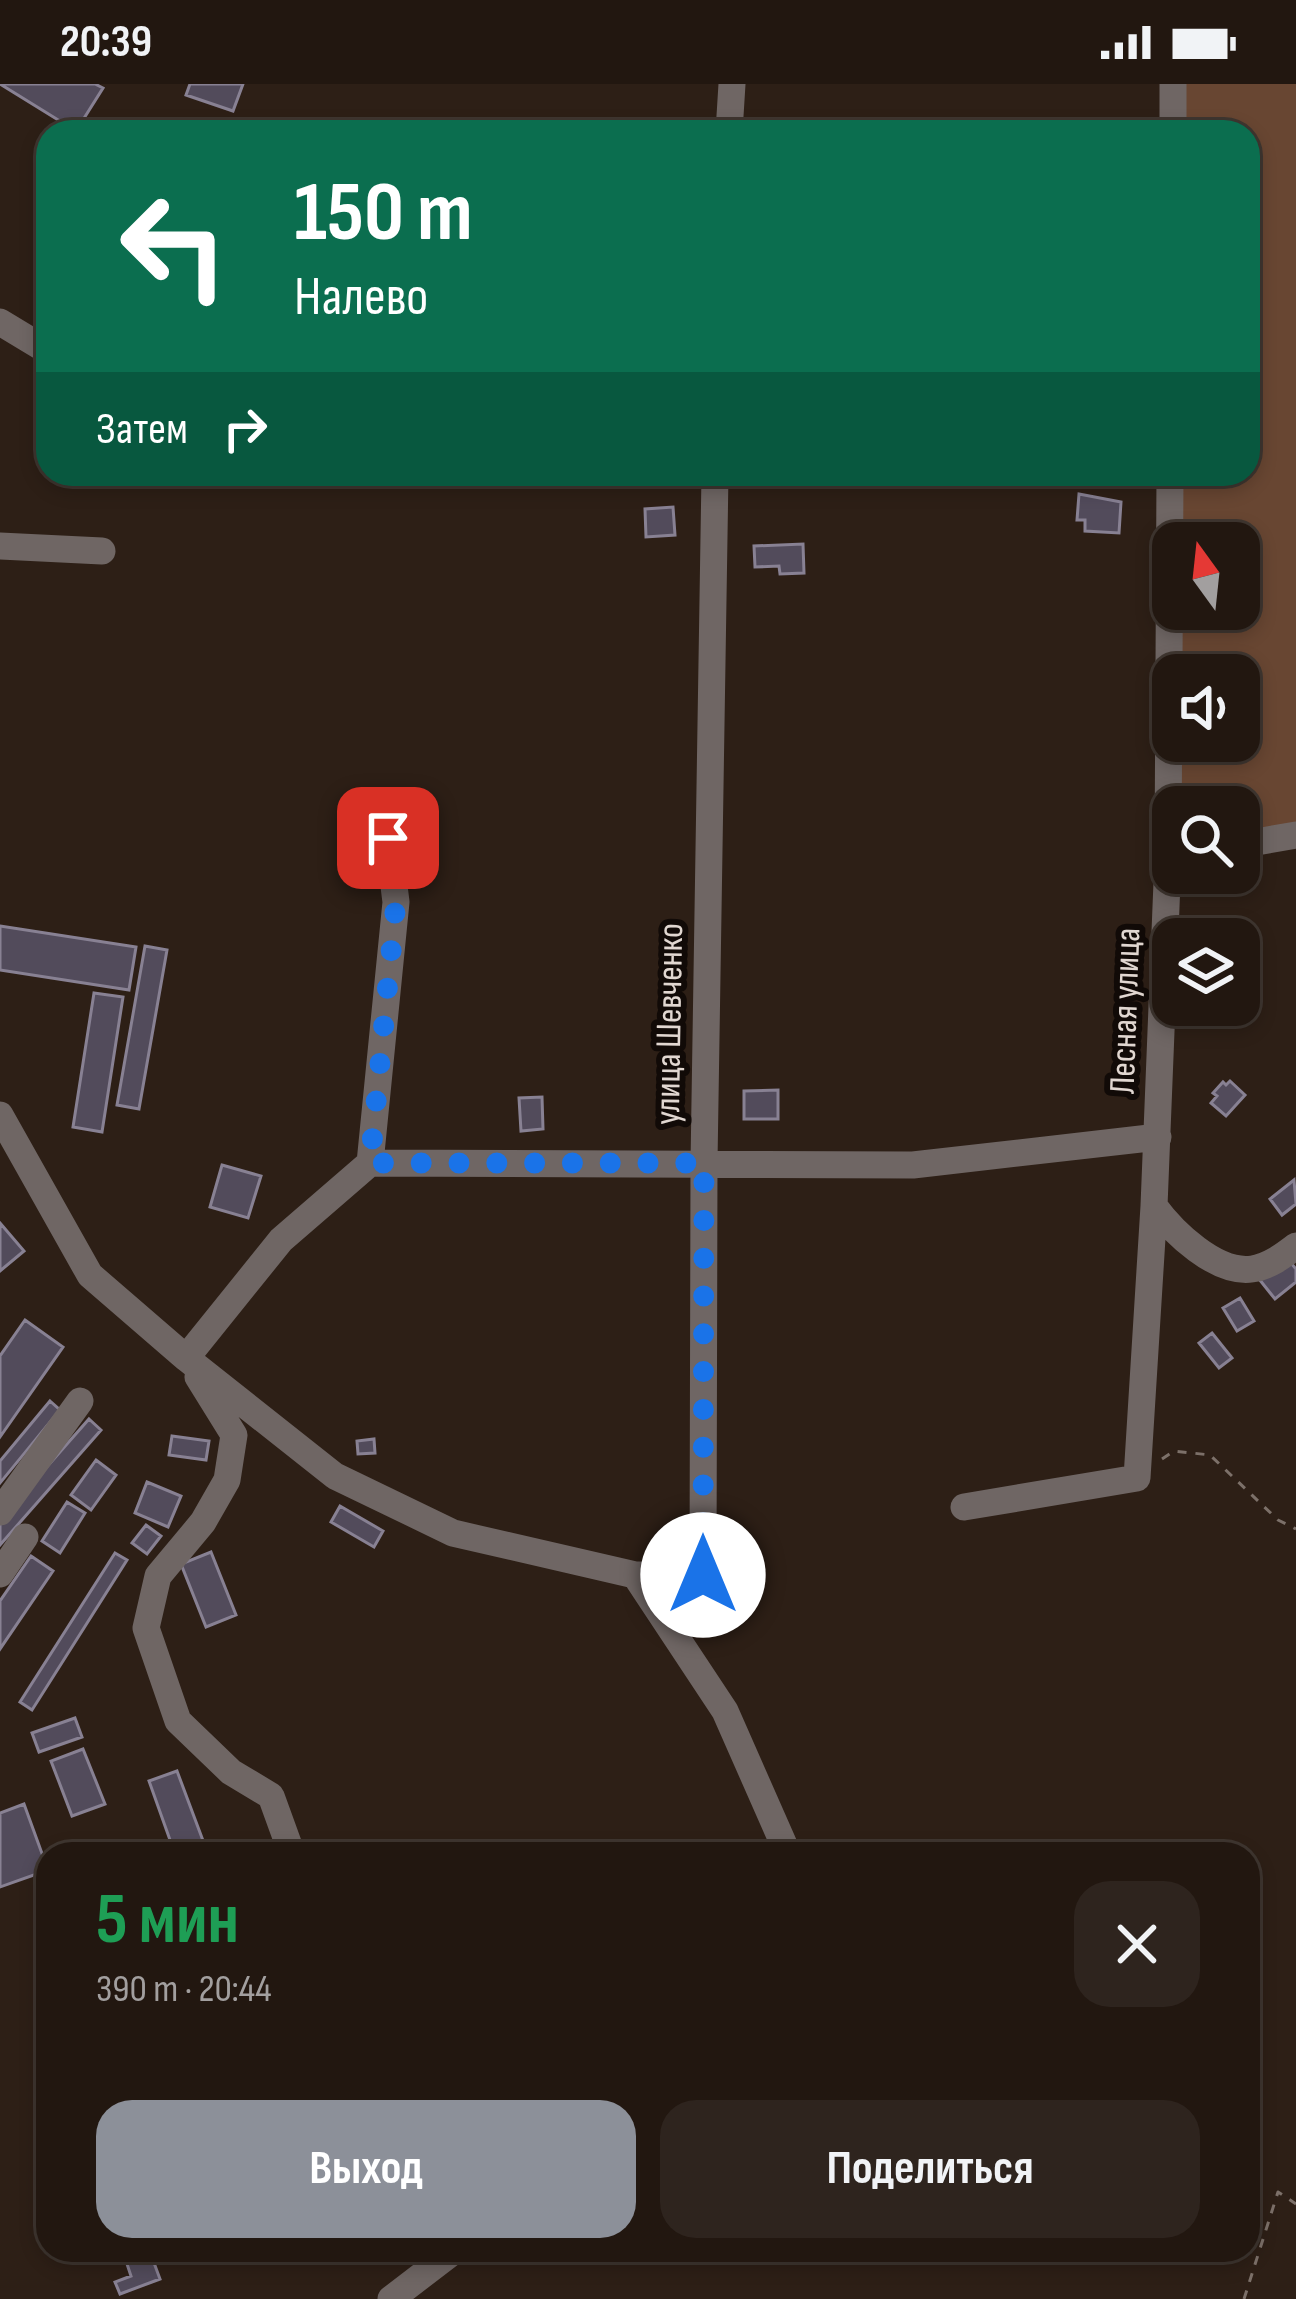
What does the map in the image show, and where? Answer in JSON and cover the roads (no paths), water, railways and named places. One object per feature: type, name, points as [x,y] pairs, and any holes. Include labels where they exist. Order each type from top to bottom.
[{"type":"street","points":[[730,120],[732,84]]},
{"type":"street","points":[[1173,84],[1173,120]]},
{"type":"street","points":[[0,322],[36,344]]},
{"type":"street","name":"улица Шевченко","points":[[634,1575],[703,1575],[715,486]]},
{"type":"street","name":"Лесная улица","points":[[1170,486],[1170,786]]},
{"type":"street","points":[[0,546],[101,551]]},
{"type":"street","points":[[1260,842],[1296,836]]},
{"type":"street","points":[[370,1163],[396,902],[388,838]]},
{"type":"street","name":"Лесная улица","points":[[964,1507],[1137,1478],[1168,894]]},
{"type":"street","points":[[0,1114],[90,1274],[186,1358],[335,1476],[453,1533],[634,1575],[724,1712],[783,1842]]},
{"type":"street","points":[[186,1358],[281,1240],[370,1163],[913,1166],[1158,1137]]},
{"type":"street","points":[[1154,1206],[1193,1245],[1236,1268],[1253,1269],[1296,1246]]},
{"type":"street","points":[[186,1358],[234,1435],[227,1480],[203,1522],[158,1576],[146,1628],[178,1721],[231,1772],[271,1796],[288,1842]]},
{"type":"street","points":[[0,1512],[80,1401]]},
{"type":"street","points":[[0,1574],[25,1537]]},
{"type":"street","points":[[391,2299],[439,2262]]}]
